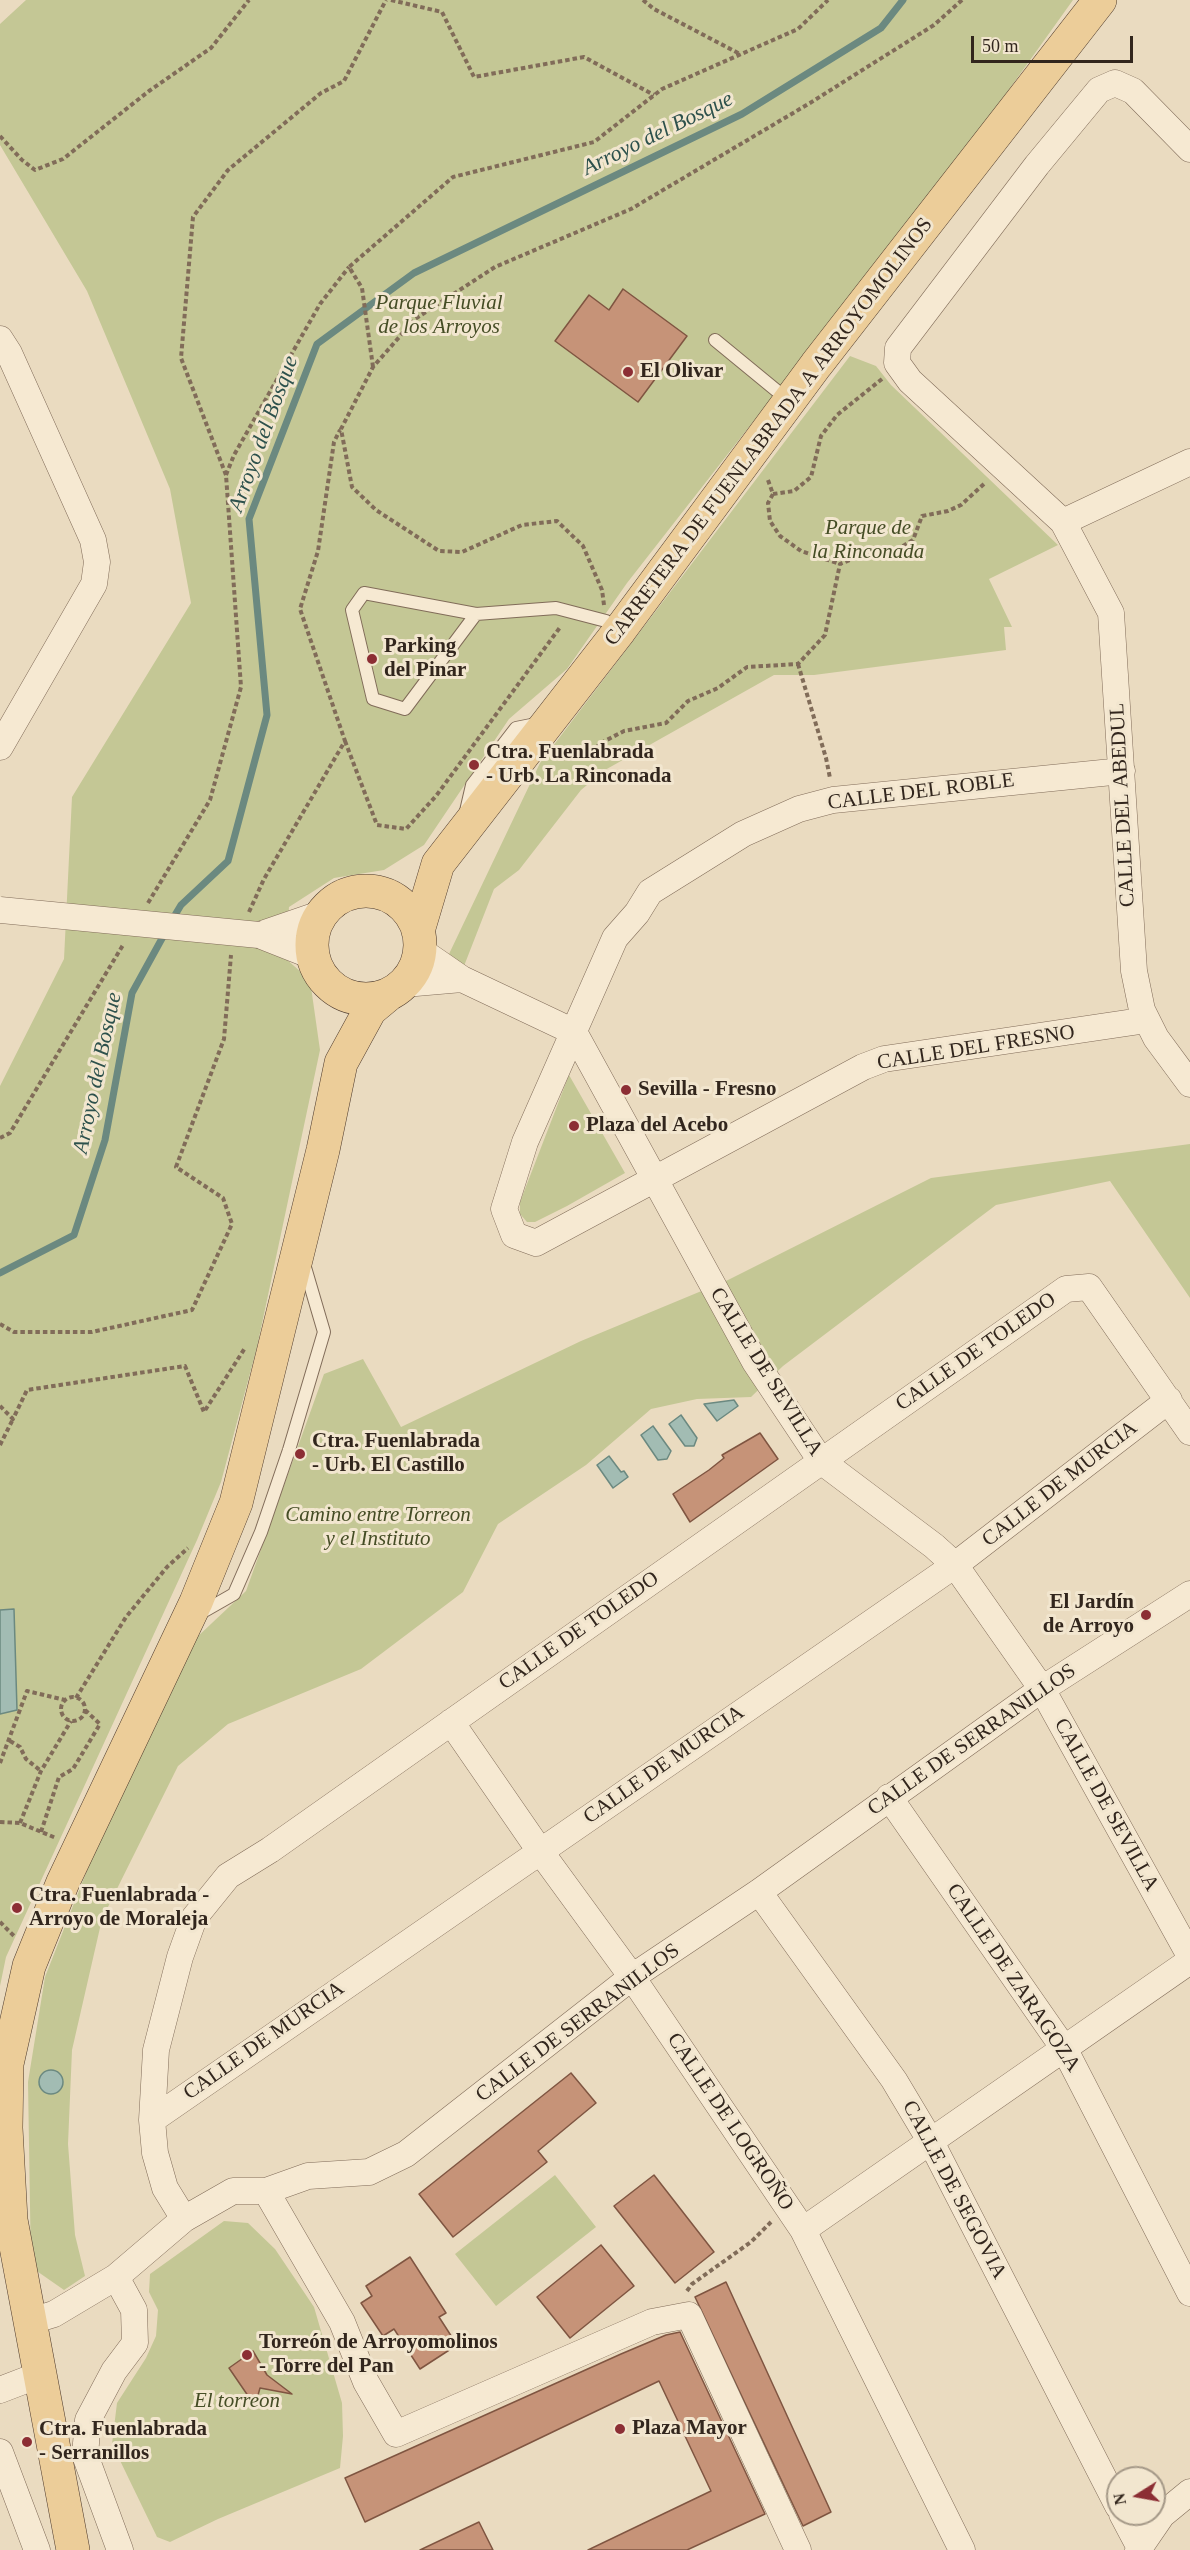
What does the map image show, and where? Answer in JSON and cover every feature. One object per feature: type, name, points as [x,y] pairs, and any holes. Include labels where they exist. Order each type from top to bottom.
[{"type":"main road","name":"CARRETERA DE FUENLABRADA A ARROYOMOLINOS","points":[[351,892],[411,877],[438,864],[543,728],[613,625],[1100,0]]},
{"type":"main road","name":"CARRETERA DE FUENLABRADA A ARROYOMOLINOS","points":[[419,940],[438,864]]},
{"type":"main road","points":[[73,2550],[5,2211],[3,2070],[29,1966],[63,1882],[188,1620],[236,1503],[342,1063],[370,1010],[412,974],[419,940],[411,915],[399,902],[384,894],[368,890],[351,892],[329,905],[320,915],[311,941],[312,956],[321,977],[329,986],[335,1003],[342,1063]]},
{"type":"main road","points":[[329,986],[357,999],[373,999],[396,990]]},
{"type":"street","points":[[897,363],[898,348],[1037,165],[1100,90],[1115,82],[1132,91],[1190,149]]},
{"type":"street","points":[[0,747],[94,584],[97,562],[93,540],[3,353]]},
{"type":"street","name":"CALLE DEL ABEDUL","points":[[897,363],[910,381],[1063,522],[1111,613],[1134,971],[1142,1010],[1156,1038],[1190,1084]]},
{"type":"street","points":[[1063,522],[1190,462]]},
{"type":"street","name":"CALLE DEL ROBLE","points":[[574,1032],[615,938],[637,914],[650,892],[744,834],[799,809],[833,800],[1122,771]]},
{"type":"street","points":[[0,910],[259,935],[312,956]]},
{"type":"street","points":[[259,935],[320,915]]},
{"type":"street","points":[[419,940],[462,979],[574,1032],[525,1142],[504,1209],[514,1235],[536,1243],[653,1179]]},
{"type":"street","points":[[396,990],[462,979]]},
{"type":"street","name":"CALLE DEL FRESNO","points":[[653,1179],[864,1067],[884,1059],[1147,1020]]},
{"type":"street","name":"CALLE DE SEVILLA","points":[[574,1032],[755,1362],[821,1461],[934,1546],[955,1565],[1042,1689],[1190,1956]]},
{"type":"street","name":"CALLE DE TOLEDO","points":[[184,2219],[165,2188],[155,2153],[152,2120],[156,2050],[180,1957],[194,1918],[228,1876],[270,1850],[1066,1289],[1089,1287],[1190,1432]]},
{"type":"street","name":"CALLE DE MURCIA","points":[[152,2120],[955,1565],[1169,1400]]},
{"type":"street","name":"CALLE DE SERRANILLOS","points":[[28,2322],[54,2314],[116,2277],[184,2219],[233,2191],[266,2190],[308,2176],[369,2172],[406,2154],[632,1977],[759,1892],[1042,1689],[1190,1594]]},
{"type":"street","name":"CALLE DE LOGROÑO","points":[[451,1722],[540,1851],[632,1977],[803,2229],[962,2550]]},
{"type":"street","name":"CALLE DE ZARAGOZA","points":[[889,1797],[1065,2050],[1190,2293]]},
{"type":"street","name":"CALLE DE SEGOVIA","points":[[759,1892],[894,2080],[932,2142],[1106,2483]]},
{"type":"street","points":[[803,2229],[1065,2050],[1190,1961]]},
{"type":"street","points":[[266,2190],[342,2322],[366,2382],[396,2434],[652,2322],[689,2315],[798,2550]]},
{"type":"street","points":[[116,2277],[134,2310],[135,2343],[114,2371],[88,2420],[85,2455],[120,2550]]},
{"type":"street","points":[[0,2390],[39,2375]]},
{"type":"street","points":[[0,2452],[37,2550]]},
{"type":"street","points":[[1128,2526],[1138,2548],[1162,2515],[1190,2492]]},
{"type":"lane","points":[[715,340],[789,401]]},
{"type":"lane","points":[[476,614],[405,709],[373,699],[352,610],[364,593],[476,614],[556,608],[613,625]]},
{"type":"lane","points":[[188,1620],[234,1594],[261,1532],[302,1407],[324,1332],[299,1247]]},
{"type":"path","points":[[0,136],[22,160],[35,170],[63,159],[149,91],[211,48],[249,0]]},
{"type":"path","points":[[143,911],[210,800],[241,687],[226,475],[209,424],[181,358],[193,217],[228,170],[321,93],[344,81],[386,0]]},
{"type":"path","points":[[391,0],[442,12],[474,77],[584,57],[654,95]]},
{"type":"path","points":[[643,0],[654,9],[741,54]]},
{"type":"path","points":[[226,475],[234,455],[320,304],[350,267],[453,177],[594,142],[662,89],[798,29],[828,0]]},
{"type":"path","points":[[613,625],[584,546],[557,521],[522,525],[462,552],[439,551],[376,510],[352,487],[341,429],[373,367],[415,319],[495,267],[631,209],[810,104],[925,31],[962,0]]},
{"type":"path","points":[[350,267],[362,288],[373,367]]},
{"type":"path","points":[[773,494],[794,491],[811,477],[821,436],[832,422],[897,363]]},
{"type":"path","points":[[768,480],[773,494],[768,503],[771,521],[780,536],[801,551],[840,564],[860,556],[898,549],[913,540],[922,516],[948,511],[961,505],[991,477]]},
{"type":"path","points":[[543,728],[566,759],[586,757],[601,743],[624,732],[666,723],[688,700],[718,688],[747,667],[798,664],[825,635],[840,564]]},
{"type":"path","points":[[345,741],[377,825],[406,829],[436,796],[572,611]]},
{"type":"path","points":[[798,664],[826,758],[833,800]]},
{"type":"path","points":[[0,1138],[10,1133],[125,941]]},
{"type":"path","points":[[0,1444],[27,1390],[185,1366],[204,1412],[248,1343],[276,1338]]},
{"type":"path","points":[[0,1406],[13,1419]]},
{"type":"path","points":[[76,1698],[126,1617],[167,1567],[189,1547]]},
{"type":"path","points":[[0,1763],[27,1691],[65,1700],[76,1698],[100,1724],[110,1729]]},
{"type":"path","points":[[65,1700],[61,1712],[71,1721]]},
{"type":"path","points":[[20,1823],[41,1771],[71,1721],[78,1719],[85,1710]]},
{"type":"path","points":[[41,1832],[58,1777],[73,1769],[100,1724]]},
{"type":"path","points":[[10,1740],[20,1747],[27,1759],[41,1771]]},
{"type":"path","points":[[0,1822],[20,1823],[80,1847]]},
{"type":"path","points":[[0,1922],[16,1938]]},
{"type":"path","points":[[668,2319],[692,2284],[751,2242],[787,2206]]},
{"type":"green space","name":"Parque Fluvial de los Arroyos","points":[[26,0],[1073,0],[1005,95],[627,583],[567,669],[509,719],[424,845],[384,870],[334,878],[289,907],[285,958],[310,980],[320,1050],[257,1347],[221,1482],[197,1540],[6,1957],[0,1986],[0,1086],[64,959],[72,797],[191,603],[170,489],[87,291],[0,145],[0,24]]},
{"type":"green space","name":"Parque de la Rinconada","points":[[850,356],[876,366],[891,385],[1058,545],[989,579],[1012,627],[1004,627],[1006,650],[814,675],[774,675],[605,770],[581,790],[519,870],[494,889],[464,966],[449,954],[540,763]]},
{"type":"green space","name":"Plaza del Acebo","points":[[569,1075],[625,1173],[535,1222],[527,1222],[520,1214],[520,1202]]},
{"type":"green space","name":"Camino entre Torreon y el Instituto","points":[[1190,1144],[1190,1298],[1110,1181],[996,1205],[783,1366],[751,1397],[697,1399],[651,1409],[586,1465],[498,1524],[463,1592],[361,1669],[228,1724],[178,1766],[102,1919],[72,2050],[68,2144],[75,2235],[85,2276],[64,2290],[31,2267],[28,2082],[45,1977],[93,1855],[195,1639],[246,1591],[324,1374],[363,1359],[401,1427],[581,1341],[728,1280],[931,1178]]},
{"type":"green space","points":[[555,2175],[596,2227],[496,2306],[455,2254]]},
{"type":"green space","name":"El torreon","points":[[224,2221],[248,2223],[275,2249],[314,2307],[342,2403],[343,2436],[340,2468],[218,2519],[170,2542],[157,2537],[112,2444],[117,2403],[146,2358],[156,2336],[158,2310],[149,2292],[150,2274]]},
{"type":"water","points":[[734,1400],[738,1406],[717,1421],[704,1404]]},
{"type":"water","points":[[681,1415],[697,1438],[694,1446],[685,1446],[669,1424]]},
{"type":"water","points":[[653,1426],[671,1451],[667,1459],[658,1460],[641,1435]]},
{"type":"water","points":[[609,1456],[621,1472],[624,1471],[628,1477],[613,1488],[597,1465]]},
{"type":"water","points":[[14,1609],[17,1710],[0,1714],[0,1610]]},
{"type":"water","points":[[51,2070],[59,2074],[63,2082],[59,2090],[51,2094],[43,2090],[39,2082],[43,2074]]},
{"type":"building","name":"El Olivar","points":[[623,289],[687,336],[638,402],[555,341],[589,295],[609,310]]},
{"type":"building","points":[[760,1433],[778,1459],[690,1522],[673,1494],[709,1470],[724,1458],[722,1455]]},
{"type":"building","points":[[571,2073],[596,2103],[538,2151],[547,2162],[453,2237],[419,2194]]},
{"type":"building","points":[[654,2175],[714,2252],[675,2283],[614,2206]]},
{"type":"building","points":[[601,2245],[634,2286],[570,2338],[537,2297]]},
{"type":"building","points":[[410,2257],[446,2313],[439,2317],[457,2345],[420,2369],[394,2329],[383,2336],[361,2303],[372,2296],[366,2286]]},
{"type":"building","points":[[726,2282],[831,2512],[803,2526],[695,2297]]},
{"type":"building","points":[[680,2332],[765,2514],[687,2550],[588,2550],[711,2491],[659,2381],[365,2522],[345,2478],[621,2354],[666,2335]]},
{"type":"building","points":[[253,2351],[267,2375],[292,2394],[260,2388],[255,2406],[229,2368]]},
{"type":"building","points":[[479,2522],[493,2550],[420,2550]]},
{"type":"waterway","name":"Arroyo del Bosque","points":[[172,920],[181,905],[228,861],[267,715],[249,519],[317,344],[414,273],[742,114],[881,28],[903,0]]},
{"type":"waterway","name":"Arroyo del Bosque","points":[[0,1273],[74,1235],[105,1140],[132,993],[165,933]]},
{"type":"place","name":"El Olivar","points":[[628,372]]},
{"type":"place","name":"Parking del Pinar","points":[[372,659]]},
{"type":"place","name":"Ctra. Fuenlabrada - Urb. La Rinconada","points":[[474,765]]},
{"type":"place","name":"Sevilla - Fresno","points":[[626,1090]]},
{"type":"place","name":"Plaza del Acebo","points":[[574,1126]]},
{"type":"place","name":"Ctra. Fuenlabrada - Urb. El Castillo","points":[[300,1454]]},
{"type":"place","name":"El Jardín de Arroyo","points":[[1146,1615]]},
{"type":"place","name":"Ctra. Fuenlabrada - Arroyo de Moraleja","points":[[17,1908]]},
{"type":"place","name":"Torreón de Arroyomolinos - Torre del Pan","points":[[247,2355]]},
{"type":"place","name":"Plaza Mayor","points":[[620,2429]]},
{"type":"place","name":"Ctra. Fuenlabrada - Serranillos","points":[[27,2442]]}]
